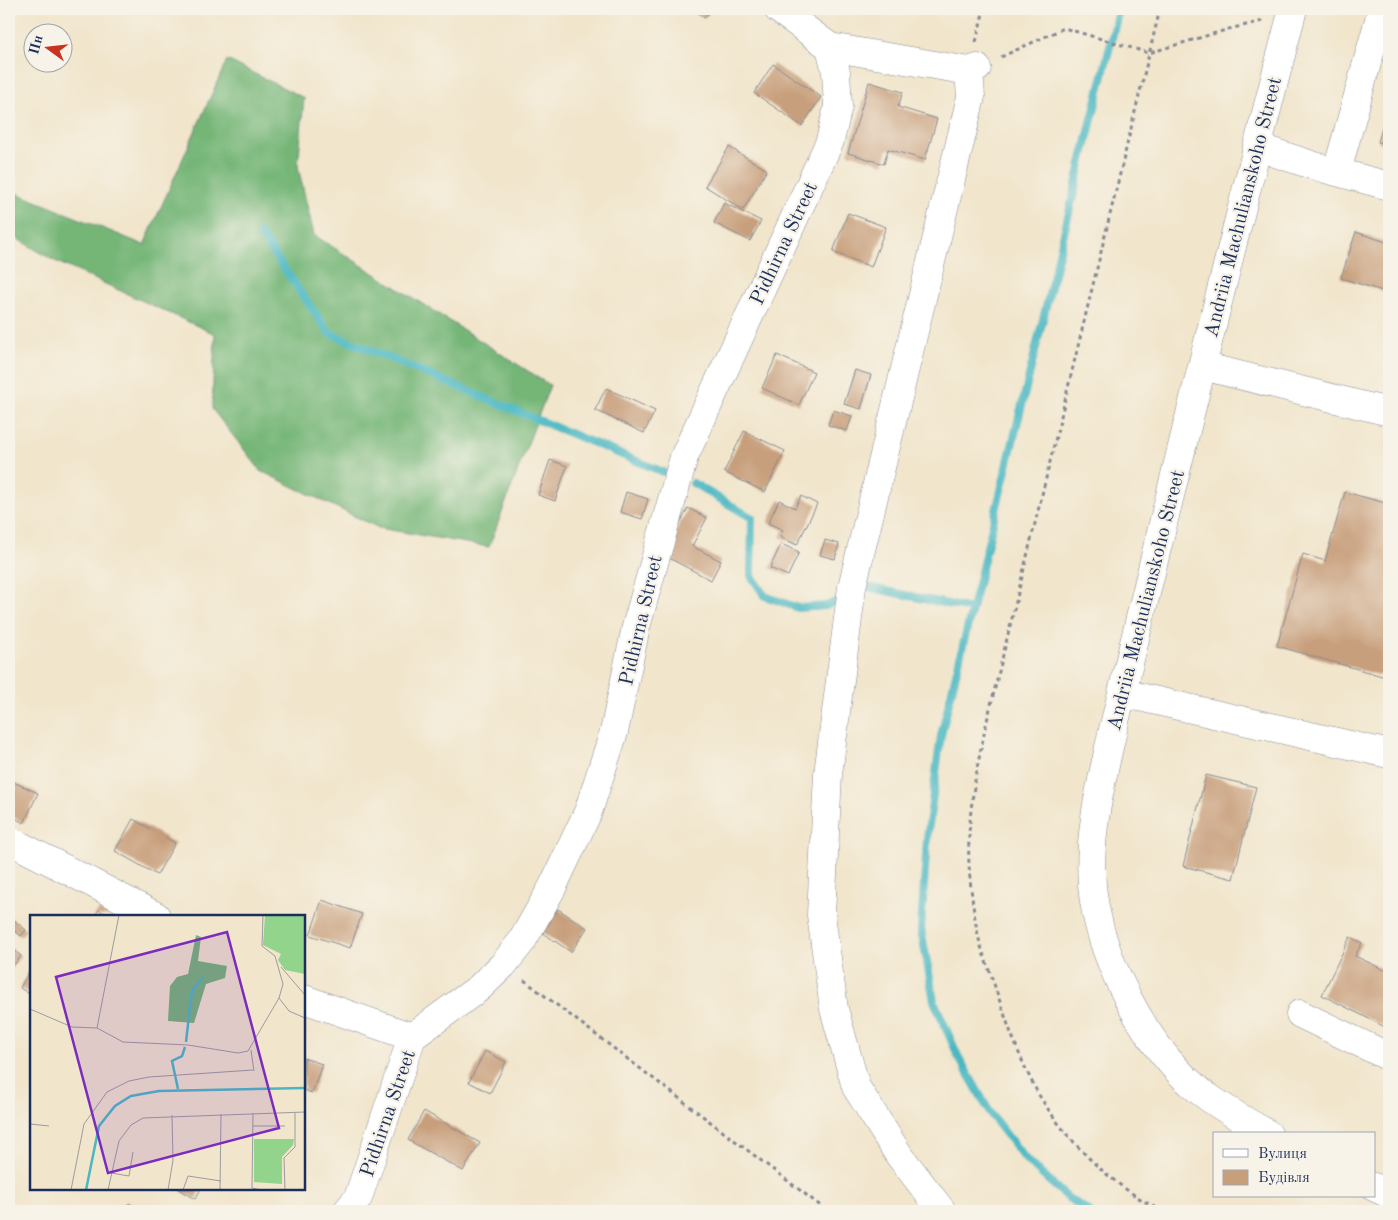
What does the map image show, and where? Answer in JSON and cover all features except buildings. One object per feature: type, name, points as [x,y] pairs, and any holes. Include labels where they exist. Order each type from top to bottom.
[{"type":"street","points":[[778,9],[830,47],[973,69],[971,97],[852,586],[828,774],[821,915],[834,1009],[856,1087],[899,1155],[942,1211]]},
{"type":"street","name":"Andriia Machulianskoho Street","points":[[1265,1132],[1199,1091],[1170,1063],[1141,1022],[1118,979],[1102,936],[1092,887],[1092,847],[1098,795],[1122,693],[1202,366],[1293,9]]},
{"type":"street","points":[[1337,171],[1382,9]]},
{"type":"street","name":"Pidhirna Street","points":[[347,1211],[358,1198],[412,1037],[479,988],[504,964],[522,941],[552,888],[588,812],[614,732],[636,628],[684,457],[830,141],[838,106],[836,72],[830,47]]},
{"type":"street","points":[[1257,147],[1318,167],[1389,186]]},
{"type":"street","points":[[1202,366],[1389,412]]},
{"type":"street","points":[[1122,693],[1389,754]]},
{"type":"street","points":[[9,840],[154,915]]},
{"type":"street","points":[[305,999],[412,1037]]},
{"type":"street","points":[[1300,1014],[1389,1057]]},
{"type":"street","points":[[1376,1188],[1389,1194]]},
{"type":"path","points":[[1160,9],[986,725],[975,776],[969,840],[970,879],[979,941],[1015,1044],[1039,1095],[1066,1133],[1108,1176],[1144,1202],[1162,1211]]},
{"type":"path","points":[[973,69],[1064,28],[1149,53],[1229,29]]},
{"type":"path","points":[[504,964],[826,1210],[836,1211]]},
{"type":"green space","points":[[227,60],[304,98],[298,167],[314,235],[550,385],[489,547],[379,528],[261,471],[212,409],[215,334],[55,261],[9,234],[9,190],[144,245]]},
{"type":"waterway","points":[[1089,1211],[1068,1198],[1027,1161],[992,1116],[958,1056],[934,1001],[921,929],[927,839],[941,735],[1119,9]]},
{"type":"waterway","points":[[260,234],[329,333],[663,472]]},
{"type":"waterway","points":[[693,483],[752,518],[751,576],[765,596],[798,608],[826,606],[845,597]]},
{"type":"waterway","points":[[857,590],[863,586],[971,609]]}]
